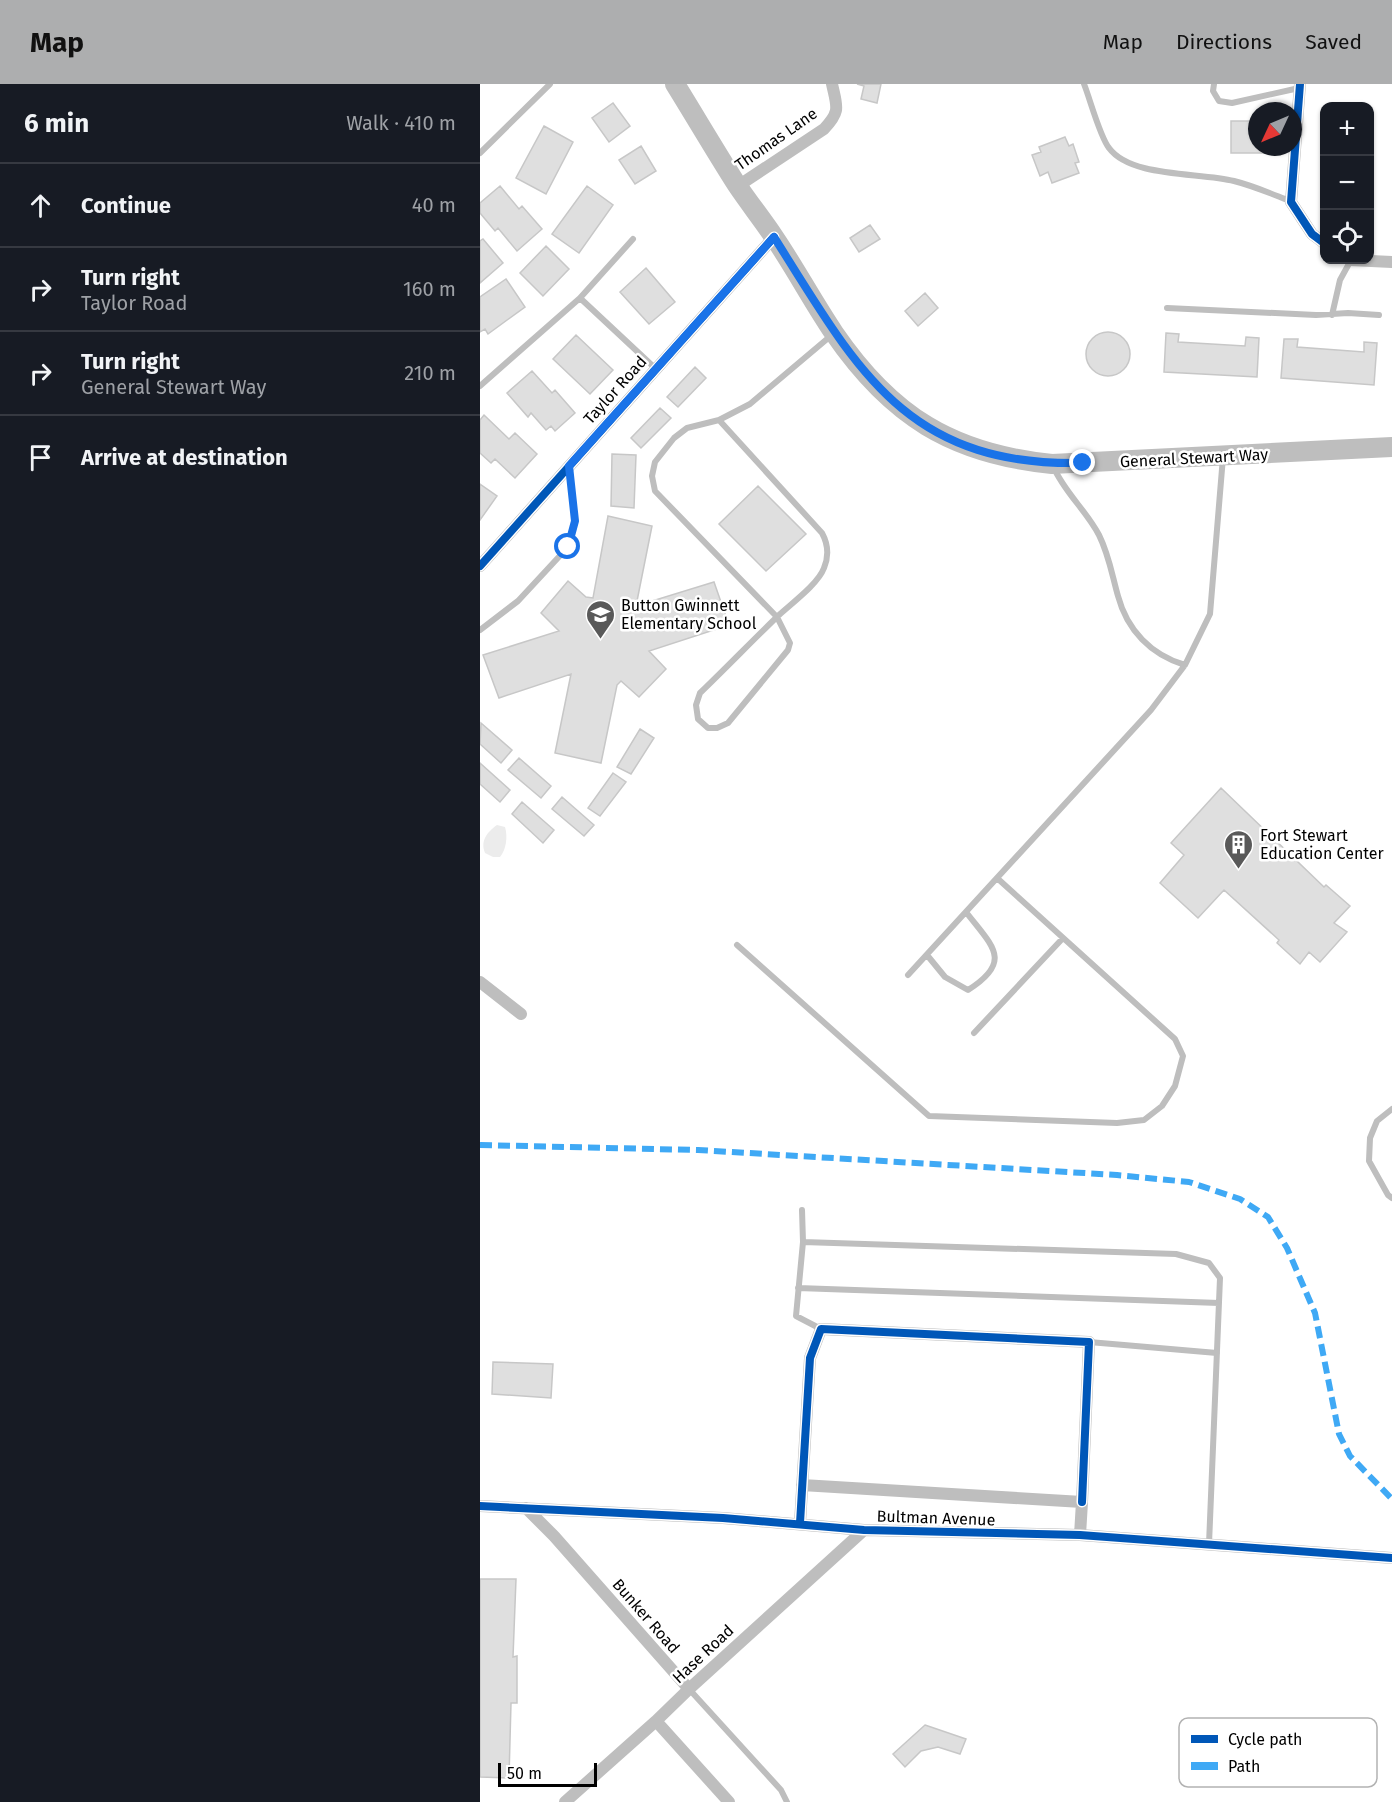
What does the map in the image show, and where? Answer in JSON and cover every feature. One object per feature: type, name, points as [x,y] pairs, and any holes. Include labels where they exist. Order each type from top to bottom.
[{"type":"main road","name":"General Stewart Way","points":[[675,84],[834,333],[866,376],[895,405],[930,429],[968,447],[1023,461],[1052,464],[1392,447]]},
{"type":"street","name":"Thomas Lane","points":[[738,186],[824,129],[834,118],[837,108],[832,84]]},
{"type":"street","points":[[1300,86],[1291,202],[1312,234],[1320,240]]},
{"type":"street","name":"Taylor Road","points":[[480,566],[774,237]]},
{"type":"street","points":[[1374,261],[1392,262]]},
{"type":"street","points":[[480,982],[521,1014]]},
{"type":"street","points":[[800,1523],[810,1358],[821,1329],[1089,1342],[1080,1535]]},
{"type":"street","points":[[802,1485],[1082,1502]]},
{"type":"street","name":"Bultman Avenue","points":[[480,1506],[800,1523],[864,1530],[1080,1535],[1392,1558]]},
{"type":"street","name":"Bunker Road","points":[[526,1508],[554,1536],[688,1689]]},
{"type":"street","name":"Hase Road","points":[[565,1802],[864,1530]]},
{"type":"street","points":[[656,1721],[729,1802]]},
{"type":"lane","points":[[480,153],[550,84]]},
{"type":"lane","points":[[1084,84],[1107,147],[1117,158],[1142,167],[1233,181],[1265,190],[1291,202]]},
{"type":"lane","points":[[1214,84],[1213,92],[1219,101],[1232,103],[1300,86]]},
{"type":"lane","points":[[480,386],[580,298],[633,239]]},
{"type":"lane","points":[[1332,315],[1340,280],[1348,264]]},
{"type":"lane","points":[[580,298],[656,369]]},
{"type":"lane","points":[[1167,308],[1379,315]]},
{"type":"lane","points":[[719,420],[822,533],[827,543],[828,555],[824,570],[816,580],[777,617],[700,693],[696,705],[698,719],[708,728],[717,728],[728,723],[788,650],[790,642],[777,617],[655,491],[653,484],[655,462],[674,438],[687,428],[719,420],[750,404],[834,333]]},
{"type":"lane","points":[[908,975],[1151,710],[1185,665],[1210,614],[1223,456]]},
{"type":"lane","points":[[1052,464],[1058,479],[1102,541],[1110,561],[1121,607],[1129,624],[1149,647],[1161,656],[1185,665]]},
{"type":"lane","points":[[480,630],[518,601],[568,547],[575,521],[569,466]]},
{"type":"lane","points":[[737,945],[929,1116],[1118,1123],[1144,1120],[1162,1106],[1175,1086],[1183,1056],[1175,1038],[997,878]]},
{"type":"lane","points":[[927,955],[945,976],[968,990],[981,982],[993,970],[996,956],[989,941],[966,912]]},
{"type":"lane","points":[[974,1033],[1063,938]]},
{"type":"lane","points":[[1392,1108],[1377,1120],[1370,1138],[1370,1161],[1388,1195],[1392,1198]]},
{"type":"lane","points":[[802,1210],[802,1242],[796,1316],[821,1329]]},
{"type":"lane","points":[[802,1242],[1176,1254],[1209,1263],[1220,1278],[1209,1545]]},
{"type":"lane","points":[[798,1288],[1219,1303]]},
{"type":"lane","points":[[1089,1342],[1217,1353]]},
{"type":"lane","name":"Bunker Road","points":[[688,1689],[782,1790],[788,1802]]},
{"type":"lane","points":[[782,1790],[793,1802]]},
{"type":"shaded area","points":[[497,825],[505,827],[506,843],[500,857],[493,857],[485,853],[483,845],[487,834]]},
{"type":"building","points":[[857,84],[881,84],[877,103],[861,99],[864,86]]},
{"type":"building","points":[[613,103],[630,126],[609,142],[592,118]]},
{"type":"building","points":[[1231,121],[1248,121],[1248,153],[1231,153]]},
{"type":"building","points":[[544,126],[573,142],[546,194],[516,178]]},
{"type":"building","points":[[1065,137],[1069,146],[1073,144],[1079,162],[1075,163],[1079,173],[1052,183],[1048,172],[1040,176],[1032,155],[1041,152],[1039,147]]},
{"type":"building","points":[[641,146],[656,171],[635,184],[619,160]]},
{"type":"building","points":[[500,186],[519,209],[522,206],[542,229],[517,251],[498,228],[495,231],[480,213],[480,203]]},
{"type":"building","points":[[587,186],[613,205],[579,253],[552,234]]},
{"type":"building","points":[[870,225],[880,239],[859,252],[850,238]]},
{"type":"building","points":[[483,239],[503,263],[480,283],[480,241]]},
{"type":"building","points":[[546,246],[569,269],[543,296],[520,273]]},
{"type":"building","points":[[646,268],[675,302],[649,324],[620,292]]},
{"type":"building","points":[[506,279],[525,307],[488,334],[485,329],[480,332],[480,297]]},
{"type":"building","points":[[925,293],[938,308],[918,326],[905,311]]},
{"type":"building","points":[[1108,332],[1123,339],[1130,354],[1123,369],[1108,376],[1093,369],[1086,354],[1093,339]]},
{"type":"building","points":[[1166,333],[1179,334],[1178,342],[1245,346],[1246,337],[1259,338],[1257,377],[1164,372]]},
{"type":"building","points":[[576,335],[613,370],[590,394],[553,359]]},
{"type":"building","points":[[1284,339],[1298,339],[1297,347],[1364,352],[1364,342],[1377,343],[1374,385],[1281,378]]},
{"type":"building","points":[[695,367],[706,378],[678,407],[667,397]]},
{"type":"building","points":[[532,371],[552,393],[555,390],[575,413],[555,431],[551,426],[546,430],[531,413],[528,417],[507,393]]},
{"type":"building","points":[[660,408],[671,418],[641,448],[631,438]]},
{"type":"building","points":[[484,415],[509,439],[515,433],[537,454],[515,478],[495,459],[491,463],[480,453],[480,420]]},
{"type":"building","points":[[612,454],[636,455],[634,508],[611,506]]},
{"type":"building","points":[[480,484],[497,496],[480,520]]},
{"type":"building","points":[[758,486],[806,534],[766,571],[719,524]]},
{"type":"building","points":[[608,516],[652,526],[636,606],[714,582],[729,625],[649,651],[666,669],[639,697],[621,681],[617,685],[601,763],[555,753],[571,674],[499,698],[483,655],[559,631],[541,613],[568,581],[586,597],[593,598]]},
{"type":"building","points":[[481,723],[512,750],[501,763],[480,744]]},
{"type":"building","points":[[640,729],[654,738],[631,774],[617,767]]},
{"type":"building","points":[[519,758],[551,786],[541,798],[508,770]]},
{"type":"building","points":[[480,763],[510,790],[500,802],[480,784]]},
{"type":"building","points":[[613,773],[626,782],[600,816],[588,808]]},
{"type":"building","name":"Fort Stewart Education Center","points":[[1221,788],[1324,887],[1326,885],[1350,906],[1334,923],[1347,932],[1320,962],[1309,952],[1300,964],[1277,943],[1279,940],[1224,890],[1198,918],[1160,883],[1184,855],[1171,843]]},
{"type":"building","points":[[562,797],[594,825],[584,836],[552,809]]},
{"type":"building","points":[[522,802],[554,830],[543,843],[512,814]]},
{"type":"building","points":[[493,1362],[553,1364],[551,1398],[492,1394]]},
{"type":"building","points":[[480,1579],[516,1579],[513,1657],[517,1656],[517,1703],[511,1703],[509,1778],[480,1777]]},
{"type":"building","points":[[925,1725],[966,1739],[960,1754],[938,1747],[921,1751],[905,1767],[893,1754]]},
{"type":"marked path","points":[[480,1145],[698,1150],[1117,1175],[1189,1182],[1240,1199],[1268,1217],[1287,1248],[1315,1313],[1339,1434],[1350,1456],[1392,1499]]},
{"type":"cycle path","points":[[1300,84],[1291,202],[1312,234],[1320,240]]},
{"type":"cycle path","points":[[480,566],[774,237]]},
{"type":"cycle path","points":[[800,1523],[810,1358],[821,1329],[1089,1342],[1082,1502]]},
{"type":"cycle path","points":[[480,1506],[723,1518],[864,1530],[1080,1535],[1392,1558]]},
{"type":"place","name":"Button Gwinnett Elementary School","points":[[600,640]]},
{"type":"place","name":"Fort Stewart Education Center","points":[[1239,870]]},
{"type":"route","points":[[568,547],[575,521],[569,466],[774,237],[834,333],[853,359],[866,376],[895,405],[910,416],[951,440],[996,455],[1052,464],[1083,463]]}]
